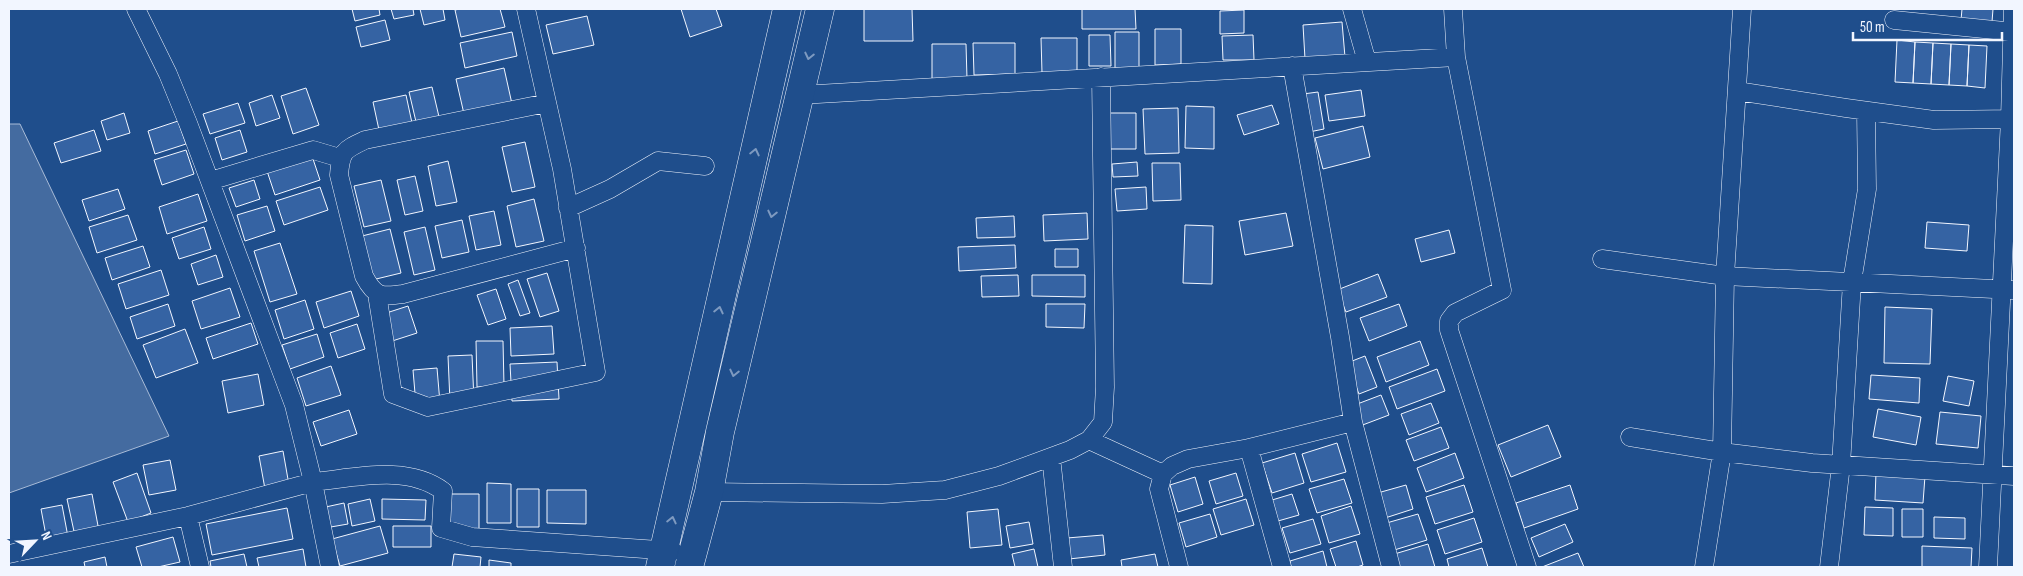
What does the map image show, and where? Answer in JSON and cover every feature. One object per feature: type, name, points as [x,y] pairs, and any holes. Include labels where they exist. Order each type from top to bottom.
[{"type":"main road","points":[[677,557],[787,9]]},
{"type":"main road","points":[[677,557],[709,492],[720,432],[820,9]]},
{"type":"street","points":[[136,9],[168,74],[294,405],[313,482],[330,567]]},
{"type":"street","points":[[526,9],[562,169],[596,372],[428,407],[393,394],[377,294],[364,276],[338,175],[340,158],[349,148],[365,140],[547,103]]},
{"type":"street","points":[[1352,9],[1367,62]]},
{"type":"street","points":[[1453,9],[1456,58],[1502,290],[1455,314],[1449,321],[1449,330],[1527,567]]},
{"type":"street","points":[[1704,567],[1722,452],[1725,276],[1742,9]]},
{"type":"street","points":[[1988,567],[1992,474],[2008,289],[2013,9]]},
{"type":"street","points":[[1894,20],[2013,32]]},
{"type":"street","points":[[800,95],[1456,58]]},
{"type":"street","points":[[1292,66],[1353,422],[1391,567]]},
{"type":"street","points":[[709,492],[882,494],[945,490],[999,476],[1070,450],[1089,440],[1103,422],[1106,387],[1101,77]]},
{"type":"street","points":[[1737,91],[1934,120],[2012,119]]},
{"type":"street","points":[[1829,567],[1841,465],[1852,282],[1868,190],[1866,111]]},
{"type":"street","points":[[210,181],[313,150],[340,158]]},
{"type":"street","points":[[568,208],[610,189],[658,161],[705,166]]},
{"type":"street","points":[[377,294],[386,296],[403,294],[576,248]]},
{"type":"street","points":[[1602,259],[1725,276],[2008,289]]},
{"type":"street","points":[[1179,567],[1159,489],[1164,474],[1172,466],[1188,459],[1249,448],[1353,422]]},
{"type":"street","points":[[1630,437],[1722,452],[1841,465],[2014,476]]},
{"type":"street","points":[[1089,440],[1164,474]]},
{"type":"street","points":[[1249,448],[1282,567]]},
{"type":"street","points":[[1051,457],[1063,567]]},
{"type":"street","points":[[9,554],[188,516],[313,482],[403,475],[432,483],[443,491],[440,528],[472,537],[677,557]]},
{"type":"street","points":[[188,516],[200,567]]},
{"type":"water","points":[[9,124],[20,124],[169,436],[9,493]]},
{"type":"building","points":[[352,9],[379,9],[380,15],[355,21]]},
{"type":"building","points":[[391,9],[413,9],[414,15],[394,19]]},
{"type":"building","points":[[420,9],[443,9],[445,20],[424,25]]},
{"type":"building","points":[[500,9],[505,27],[461,37],[455,10]]},
{"type":"building","points":[[681,9],[716,9],[722,26],[690,37]]},
{"type":"building","points":[[864,9],[912,9],[913,41],[864,41]]},
{"type":"building","points":[[1082,9],[1135,9],[1136,29],[1082,29]]},
{"type":"building","points":[[1962,9],[1993,9],[1992,22],[1961,20]]},
{"type":"building","points":[[1244,10],[1244,33],[1220,34],[1220,11]]},
{"type":"building","points":[[587,16],[594,45],[553,54],[546,25]]},
{"type":"building","points":[[385,20],[390,40],[361,47],[356,27]]},
{"type":"building","points":[[1342,22],[1345,57],[1305,59],[1303,25]]},
{"type":"building","points":[[1155,29],[1181,29],[1181,64],[1155,65]]},
{"type":"building","points":[[512,32],[517,56],[465,68],[460,43]]},
{"type":"building","points":[[1115,32],[1139,32],[1139,68],[1115,68]]},
{"type":"building","points":[[1089,35],[1110,35],[1111,66],[1089,66]]},
{"type":"building","points":[[1253,35],[1254,60],[1223,60],[1222,36]]},
{"type":"building","points":[[1041,38],[1077,38],[1077,72],[1042,73]]},
{"type":"building","points":[[1897,40],[1915,42],[1913,83],[1895,82]]},
{"type":"building","points":[[1915,42],[1933,43],[1931,84],[1913,83]]},
{"type":"building","points":[[973,43],[1015,43],[1015,74],[974,75]]},
{"type":"building","points":[[1933,43],[1951,44],[1949,85],[1931,84]]},
{"type":"building","points":[[932,44],[966,44],[967,79],[932,79]]},
{"type":"building","points":[[1951,44],[1969,45],[1967,86],[1949,85]]},
{"type":"building","points":[[1969,45],[1987,46],[1985,88],[1967,86]]},
{"type":"building","points":[[504,68],[512,104],[464,114],[456,79]]},
{"type":"building","points":[[432,87],[440,121],[417,126],[409,92]]},
{"type":"building","points":[[306,88],[319,125],[293,134],[281,96]]},
{"type":"building","points":[[1361,90],[1365,116],[1329,121],[1325,95]]},
{"type":"building","points":[[1318,92],[1324,129],[1309,132],[1303,94]]},
{"type":"building","points":[[272,95],[280,118],[256,126],[249,103]]},
{"type":"building","points":[[406,95],[412,123],[379,130],[373,102]]},
{"type":"building","points":[[238,103],[245,123],[210,134],[203,114]]},
{"type":"building","points":[[1272,105],[1279,124],[1244,135],[1237,115]]},
{"type":"building","points":[[1186,106],[1214,107],[1214,149],[1185,148]]},
{"type":"building","points":[[1178,108],[1179,153],[1145,154],[1143,109]]},
{"type":"building","points":[[124,113],[130,133],[107,140],[101,121]]},
{"type":"building","points":[[1108,113],[1136,113],[1136,149],[1107,149]]},
{"type":"building","points":[[178,121],[186,144],[155,154],[148,131]]},
{"type":"building","points":[[1363,126],[1370,157],[1323,169],[1315,138]]},
{"type":"building","points":[[94,130],[101,151],[61,163],[54,143]]},
{"type":"building","points":[[240,130],[247,152],[222,160],[215,138]]},
{"type":"building","points":[[525,142],[535,187],[512,192],[502,147]]},
{"type":"building","points":[[186,150],[194,174],[162,185],[154,160]]},
{"type":"building","points":[[311,153],[320,180],[275,195],[266,168]]},
{"type":"building","points":[[448,161],[457,202],[436,206],[428,166]]},
{"type":"building","points":[[1137,162],[1138,176],[1113,177],[1112,164]]},
{"type":"building","points":[[1152,163],[1180,163],[1181,200],[1153,201]]},
{"type":"building","points":[[415,176],[423,211],[405,215],[397,180]]},
{"type":"building","points":[[254,180],[260,199],[236,207],[229,188]]},
{"type":"building","points":[[381,180],[391,221],[364,227],[354,186]]},
{"type":"building","points":[[320,187],[328,210],[284,225],[276,201]]},
{"type":"building","points":[[1146,187],[1147,209],[1117,211],[1115,189]]},
{"type":"building","points":[[118,189],[125,209],[89,221],[82,200]]},
{"type":"building","points":[[198,194],[207,221],[167,234],[159,207]]},
{"type":"building","points":[[534,199],[544,241],[516,247],[507,206]]},
{"type":"building","points":[[267,206],[275,231],[245,241],[237,215]]},
{"type":"building","points":[[494,211],[501,245],[476,250],[469,216]]},
{"type":"building","points":[[1087,213],[1088,239],[1044,241],[1043,215]]},
{"type":"building","points":[[1286,213],[1293,246],[1245,255],[1239,221]]},
{"type":"building","points":[[128,215],[137,240],[97,253],[89,227]]},
{"type":"building","points":[[1014,216],[1015,237],[977,238],[976,218]]},
{"type":"building","points":[[462,220],[469,252],[442,258],[435,226]]},
{"type":"building","points":[[1927,222],[1969,225],[1967,251],[1925,248]]},
{"type":"building","points":[[1185,225],[1213,226],[1212,284],[1183,283]]},
{"type":"building","points":[[204,227],[211,249],[179,259],[172,238]]},
{"type":"building","points":[[425,227],[435,270],[414,275],[404,232]]},
{"type":"building","points":[[390,229],[401,273],[372,280],[362,236]]},
{"type":"building","points":[[1449,230],[1455,253],[1421,262],[1415,239]]},
{"type":"building","points":[[280,243],[297,294],[270,302],[254,251]]},
{"type":"building","points":[[1015,245],[1016,268],[959,271],[958,247]]},
{"type":"building","points":[[143,246],[150,267],[112,280],[105,258]]},
{"type":"building","points":[[1055,249],[1078,249],[1078,267],[1055,267]]},
{"type":"building","points":[[216,255],[223,277],[198,285],[191,264]]},
{"type":"building","points":[[161,270],[169,295],[126,309],[118,284]]},
{"type":"building","points":[[547,273],[559,311],[540,317],[527,279]]},
{"type":"building","points":[[1378,274],[1387,297],[1346,312],[1337,290]]},
{"type":"building","points":[[1018,275],[1019,296],[982,297],[981,276]]},
{"type":"building","points":[[1032,275],[1085,275],[1085,297],[1032,296]]},
{"type":"building","points":[[518,280],[530,313],[520,316],[508,284]]},
{"type":"building","points":[[230,288],[240,317],[201,329],[192,301]]},
{"type":"building","points":[[496,289],[506,319],[488,325],[477,295]]},
{"type":"building","points":[[351,291],[359,316],[324,328],[316,302]]},
{"type":"building","points":[[305,300],[314,329],[284,339],[275,310]]},
{"type":"building","points":[[168,304],[175,326],[137,339],[130,317]]},
{"type":"building","points":[[1046,304],[1085,304],[1084,328],[1046,327]]},
{"type":"building","points":[[1399,304],[1407,326],[1369,341],[1360,318]]},
{"type":"building","points":[[408,306],[417,333],[386,343],[377,316]]},
{"type":"building","points":[[1885,307],[1932,309],[1930,364],[1884,363]]},
{"type":"building","points":[[251,323],[258,344],[213,359],[206,338]]},
{"type":"building","points":[[357,324],[365,349],[338,358],[330,333]]},
{"type":"building","points":[[552,326],[554,354],[511,356],[510,328]]},
{"type":"building","points":[[185,329],[198,363],[156,378],[143,345]]},
{"type":"building","points":[[317,334],[324,357],[290,369],[282,345]]},
{"type":"building","points":[[476,341],[503,341],[504,386],[477,387]]},
{"type":"building","points":[[1420,341],[1429,365],[1386,382],[1377,357]]},
{"type":"building","points":[[472,355],[474,401],[450,402],[448,356]]},
{"type":"building","points":[[1365,356],[1377,387],[1359,394],[1347,363]]},
{"type":"building","points":[[557,362],[559,399],[512,401],[510,364]]},
{"type":"building","points":[[331,366],[341,395],[306,406],[297,378]]},
{"type":"building","points":[[437,368],[440,403],[416,405],[413,370]]},
{"type":"building","points":[[1437,369],[1445,391],[1397,409],[1389,387]]},
{"type":"building","points":[[258,374],[264,405],[228,413],[222,381]]},
{"type":"building","points":[[1871,375],[1920,378],[1919,403],[1869,399]]},
{"type":"building","points":[[1948,376],[1974,381],[1969,406],[1943,401]]},
{"type":"building","points":[[1381,395],[1389,415],[1360,426],[1352,406]]},
{"type":"building","points":[[1431,403],[1439,423],[1409,435],[1401,414]]},
{"type":"building","points":[[1878,409],[1921,417],[1916,445],[1873,437]]},
{"type":"building","points":[[349,410],[357,434],[321,446],[313,422]]},
{"type":"building","points":[[1940,412],[1981,416],[1978,448],[1936,444]]},
{"type":"building","points":[[1548,425],[1561,457],[1511,477],[1498,445]]},
{"type":"building","points":[[1441,427],[1449,448],[1414,461],[1406,440]]},
{"type":"building","points":[[1337,443],[1346,472],[1311,482],[1302,454]]},
{"type":"building","points":[[283,451],[289,485],[265,489],[259,456]]},
{"type":"building","points":[[1295,453],[1304,483],[1272,493],[1262,463]]},
{"type":"building","points":[[1455,453],[1464,478],[1426,492],[1417,468]]},
{"type":"building","points":[[170,460],[176,490],[149,495],[143,465]]},
{"type":"building","points":[[1876,472],[1925,476],[1923,503],[1875,500]]},
{"type":"building","points":[[137,473],[151,513],[128,522],[113,482]]},
{"type":"building","points":[[1236,473],[1243,496],[1216,504],[1209,481]]},
{"type":"building","points":[[1195,477],[1203,504],[1178,512],[1170,485]]},
{"type":"building","points":[[1344,479],[1352,503],[1317,513],[1309,489]]},
{"type":"building","points":[[487,483],[511,484],[511,523],[487,523]]},
{"type":"building","points":[[1406,485],[1413,509],[1382,519],[1374,494]]},
{"type":"building","points":[[1464,485],[1473,512],[1435,524],[1426,497]]},
{"type":"building","points":[[1570,485],[1578,509],[1524,528],[1516,503]]},
{"type":"building","points":[[517,489],[539,489],[539,527],[517,527]]},
{"type":"building","points":[[547,490],[586,490],[586,524],[547,523]]},
{"type":"building","points":[[92,494],[99,531],[75,536],[67,499]]},
{"type":"building","points":[[450,494],[479,494],[479,529],[450,528]]},
{"type":"building","points":[[1292,494],[1299,515],[1278,521],[1272,500]]},
{"type":"building","points":[[370,499],[375,521],[352,526],[348,504]]},
{"type":"building","points":[[382,499],[426,500],[425,520],[382,519]]},
{"type":"building","points":[[1246,499],[1254,525],[1221,535],[1213,509]]},
{"type":"building","points":[[344,503],[348,524],[325,528],[321,508]]},
{"type":"building","points":[[62,505],[68,537],[47,541],[41,509]]},
{"type":"building","points":[[1351,506],[1360,534],[1329,543],[1321,516]]},
{"type":"building","points":[[1865,507],[1893,508],[1893,536],[1864,535]]},
{"type":"building","points":[[287,508],[293,539],[212,555],[206,524]]},
{"type":"building","points":[[998,509],[1002,545],[970,548],[967,512]]},
{"type":"building","points":[[1902,509],[1923,509],[1923,537],[1902,537]]},
{"type":"building","points":[[1210,514],[1217,537],[1186,547],[1179,523]]},
{"type":"building","points":[[1418,514],[1427,540],[1391,551],[1383,524]]},
{"type":"building","points":[[1934,517],[1965,518],[1965,539],[1934,538]]},
{"type":"building","points":[[1474,518],[1482,542],[1445,554],[1437,530]]},
{"type":"building","points":[[1313,519],[1321,544],[1290,553],[1282,528]]},
{"type":"building","points":[[1029,522],[1033,544],[1010,548],[1006,526]]},
{"type":"building","points":[[1565,524],[1573,542],[1539,557],[1531,538]]},
{"type":"building","points":[[380,526],[388,553],[340,566],[332,539]]},
{"type":"building","points":[[393,526],[431,526],[431,547],[393,547]]},
{"type":"building","points":[[1103,535],[1105,555],[1069,559],[1067,538]]},
{"type":"building","points":[[173,537],[180,562],[158,567],[142,567],[136,547]]},
{"type":"building","points":[[1356,541],[1363,565],[1357,567],[1336,567],[1330,549]]},
{"type":"building","points":[[1428,544],[1435,567],[1395,567],[1391,555]]},
{"type":"building","points":[[1922,546],[1972,548],[1971,567],[1922,567]]},
{"type":"building","points":[[1482,548],[1488,567],[1449,567],[1447,559]]},
{"type":"building","points":[[303,549],[306,567],[259,567],[257,558]]},
{"type":"building","points":[[1034,549],[1038,567],[1015,567],[1012,554]]},
{"type":"building","points":[[1323,551],[1327,567],[1291,567],[1290,561]]},
{"type":"building","points":[[1578,553],[1584,567],[1542,567]]},
{"type":"building","points":[[244,554],[247,567],[211,567],[210,561]]},
{"type":"building","points":[[454,554],[481,557],[480,567],[452,567]]},
{"type":"building","points":[[1155,554],[1158,567],[1122,567],[1121,560]]},
{"type":"building","points":[[105,557],[107,567],[85,567],[84,562]]},
{"type":"building","points":[[489,560],[511,563],[511,567],[489,567]]}]
